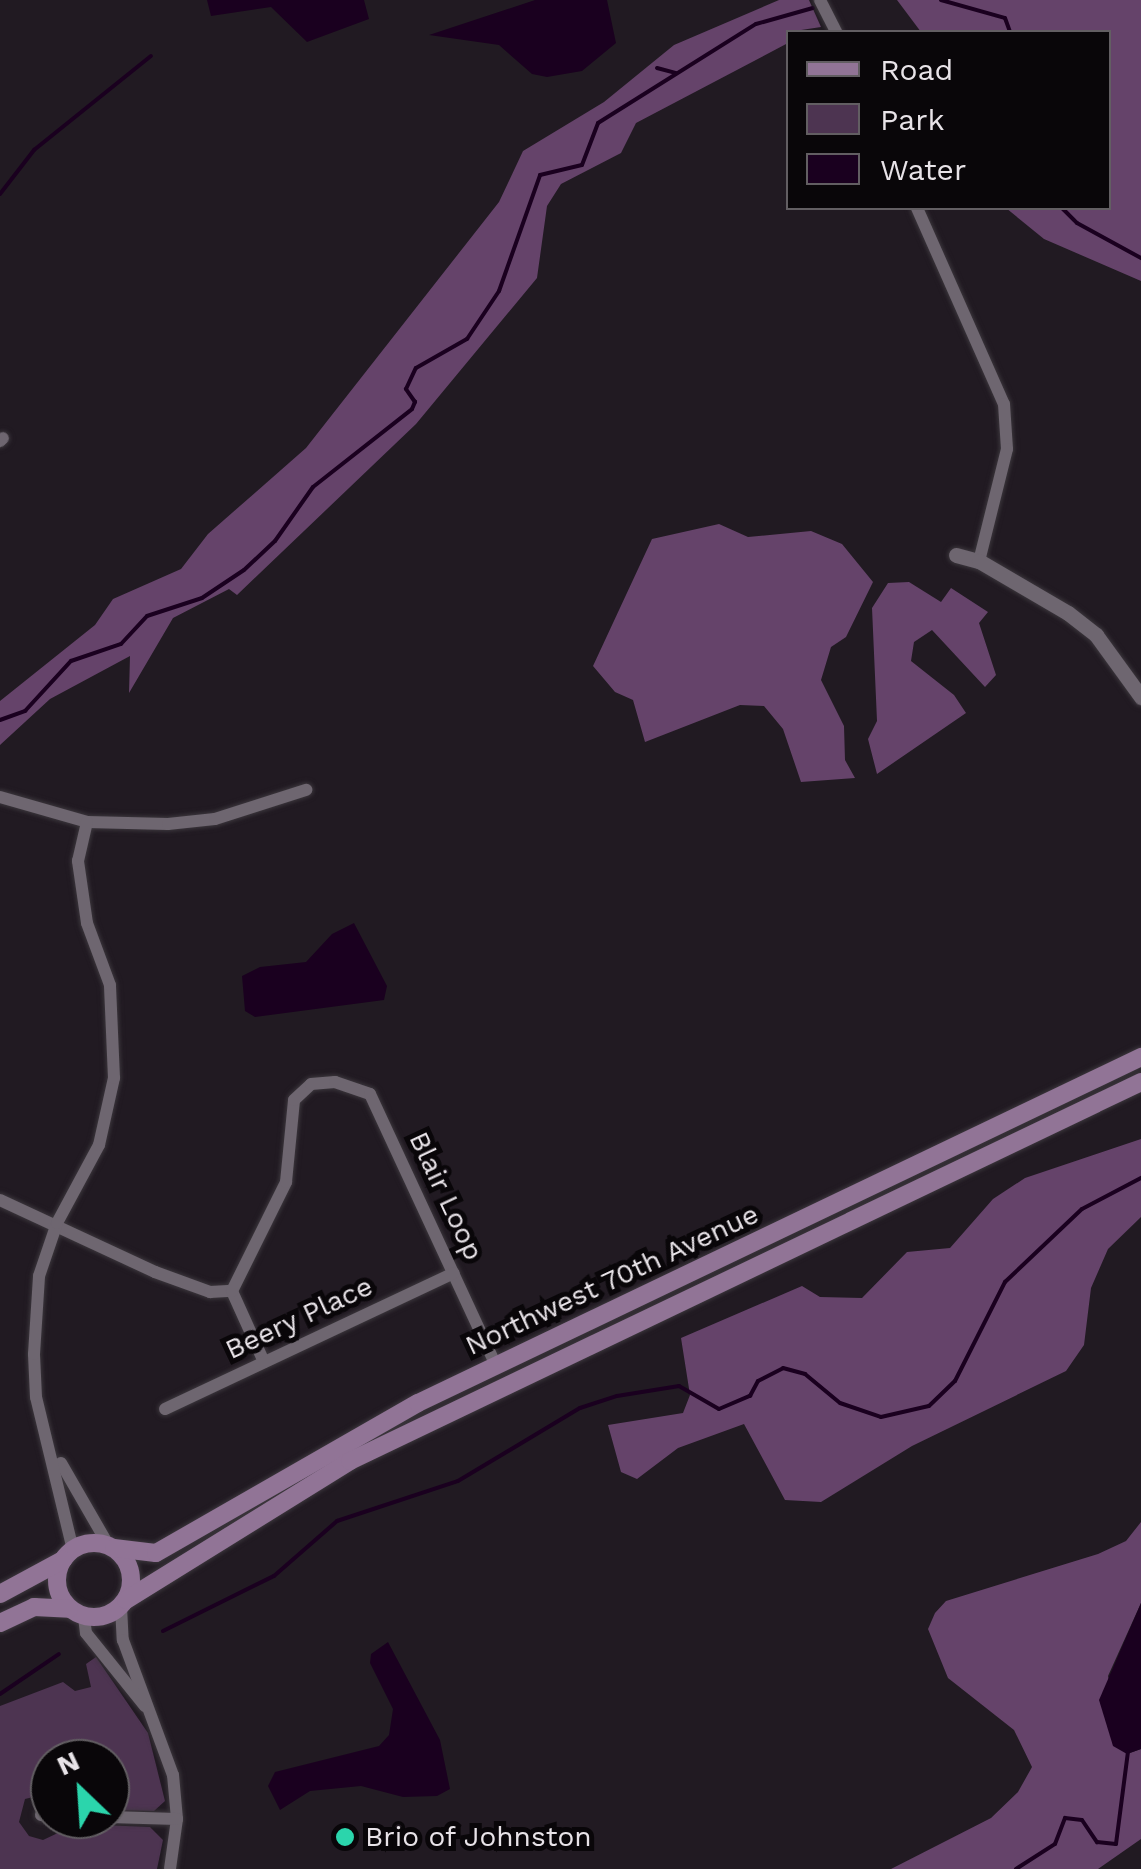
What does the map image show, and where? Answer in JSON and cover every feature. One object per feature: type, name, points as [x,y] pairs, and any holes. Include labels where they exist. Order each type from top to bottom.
[{"type":"main road","name":"Northwest 70th Avenue","points":[[0,1594],[68,1554],[111,1547],[156,1553],[342,1443],[496,1365],[1141,1057]]},
{"type":"main road","name":"Northwest 70th Avenue","points":[[0,1623],[34,1607],[104,1617],[350,1461],[1141,1082]]},
{"type":"main road","points":[[111,1547],[132,1578],[124,1604]]},
{"type":"main road","points":[[68,1554],[57,1585],[77,1613]]},
{"type":"street","points":[[820,0],[835,30]]},
{"type":"street","points":[[918,210],[1004,404],[1007,450],[979,560]]},
{"type":"street","points":[[956,555],[979,560],[1040,593],[1096,635],[1141,698]]},
{"type":"street","points":[[0,797],[87,822],[215,819],[306,790]]},
{"type":"street","points":[[68,1554],[53,1448],[36,1397],[34,1354],[40,1276],[57,1224],[99,1146],[114,1078],[110,985],[87,922],[78,862],[87,822]]},
{"type":"street","name":"Blair Loop","points":[[232,1291],[286,1182],[294,1100],[302,1089],[324,1082],[358,1085],[370,1094],[496,1365]]},
{"type":"street","points":[[0,1200],[169,1277],[210,1292],[232,1291],[264,1362]]},
{"type":"street","points":[[739,1250],[749,1272]]},
{"type":"street","name":"Beery Place","points":[[165,1408],[454,1272]]},
{"type":"street","points":[[53,1448],[111,1547]]},
{"type":"street","points":[[124,1604],[123,1640],[173,1775],[177,1819],[170,1869]]},
{"type":"street","points":[[77,1613],[86,1633],[145,1706]]},
{"type":"street","points":[[130,1818],[177,1819]]},
{"type":"green space","points":[[96,1657],[148,1733],[165,1801],[154,1811],[130,1810],[130,1739],[30,1739],[30,1798],[25,1799],[19,1822],[30,1839],[43,1840],[130,1839],[130,1826],[150,1827],[163,1840],[157,1869],[0,1869],[0,1706],[63,1682],[75,1691],[91,1687],[86,1664]]},
{"type":"shaded area","points":[[779,0],[809,0],[821,27],[786,30],[786,44],[636,123],[621,153],[561,184],[547,206],[537,278],[416,424],[237,595],[229,589],[173,618],[129,693],[130,656],[50,699],[0,745],[0,701],[95,625],[113,599],[181,569],[208,534],[306,448],[499,202],[523,151],[604,102],[674,45]]},
{"type":"shaded area","points":[[897,0],[1141,0],[1141,281],[1044,239],[1008,210],[1111,210],[1111,30],[920,30]]},
{"type":"shaded area","points":[[719,524],[748,537],[811,531],[842,544],[873,582],[846,637],[831,647],[821,680],[844,726],[845,760],[855,778],[801,782],[783,729],[764,706],[740,705],[645,742],[633,700],[615,692],[593,666],[652,539]]},
{"type":"shaded area","points":[[909,582],[941,602],[951,588],[988,612],[979,623],[996,675],[985,687],[932,630],[914,642],[911,661],[954,695],[966,713],[877,774],[868,739],[877,721],[872,608],[888,583]]},
{"type":"shaded area","points":[[1141,1139],[1141,1217],[1108,1249],[1091,1288],[1084,1345],[1066,1371],[912,1446],[821,1502],[785,1500],[744,1424],[678,1448],[637,1479],[621,1472],[608,1425],[683,1413],[690,1395],[681,1338],[802,1286],[820,1297],[862,1298],[907,1252],[950,1248],[993,1199],[1025,1178]]},
{"type":"shaded area","points":[[1141,1522],[1141,1603],[1108,1676],[1127,1754],[1141,1749],[1141,1839],[1098,1869],[891,1869],[991,1818],[1018,1792],[1032,1767],[1014,1730],[948,1678],[928,1629],[935,1613],[946,1601],[1098,1554],[1126,1541]]},
{"type":"water","points":[[207,0],[364,0],[369,19],[307,42],[271,7],[211,16]]},
{"type":"water","points":[[535,0],[607,0],[616,43],[582,71],[547,77],[532,74],[499,45],[429,35]]},
{"type":"water","points":[[354,923],[387,986],[384,1000],[255,1017],[245,1011],[242,976],[260,967],[306,962],[332,934]]},
{"type":"water","points":[[1141,1603],[1141,1749],[1127,1754],[1113,1746],[1099,1700]]},
{"type":"water","points":[[388,1642],[440,1740],[450,1789],[437,1796],[403,1797],[361,1786],[310,1791],[280,1810],[268,1786],[275,1772],[379,1746],[389,1735],[393,1709],[370,1663],[371,1654]]},
{"type":"waterway","points":[[941,0],[1005,18],[1009,30]]},
{"type":"waterway","points":[[0,720],[25,711],[71,661],[121,644],[147,616],[202,598],[244,570],[275,541],[313,487],[412,409],[415,402],[406,389],[416,368],[467,339],[499,291],[540,175],[582,165],[598,123],[756,24],[813,8]]},
{"type":"waterway","points":[[0,194],[34,150],[151,56]]},
{"type":"waterway","points":[[657,68],[676,73]]},
{"type":"waterway","points":[[1064,210],[1077,223],[1141,258]]},
{"type":"waterway","points":[[163,1631],[274,1576],[337,1521],[458,1481],[580,1408],[617,1396],[679,1386],[719,1409],[750,1396],[758,1381],[783,1368],[805,1374],[840,1403],[881,1417],[929,1406],[955,1381],[1005,1282],[1082,1209],[1141,1178]]},
{"type":"waterway","points":[[0,1694],[59,1654]]},
{"type":"waterway","points":[[1016,1869],[1055,1844],[1065,1818],[1082,1820],[1097,1842],[1116,1844],[1128,1752]]},
{"type":"place","name":"Brio of Johnston","points":[[345,1837]]}]
